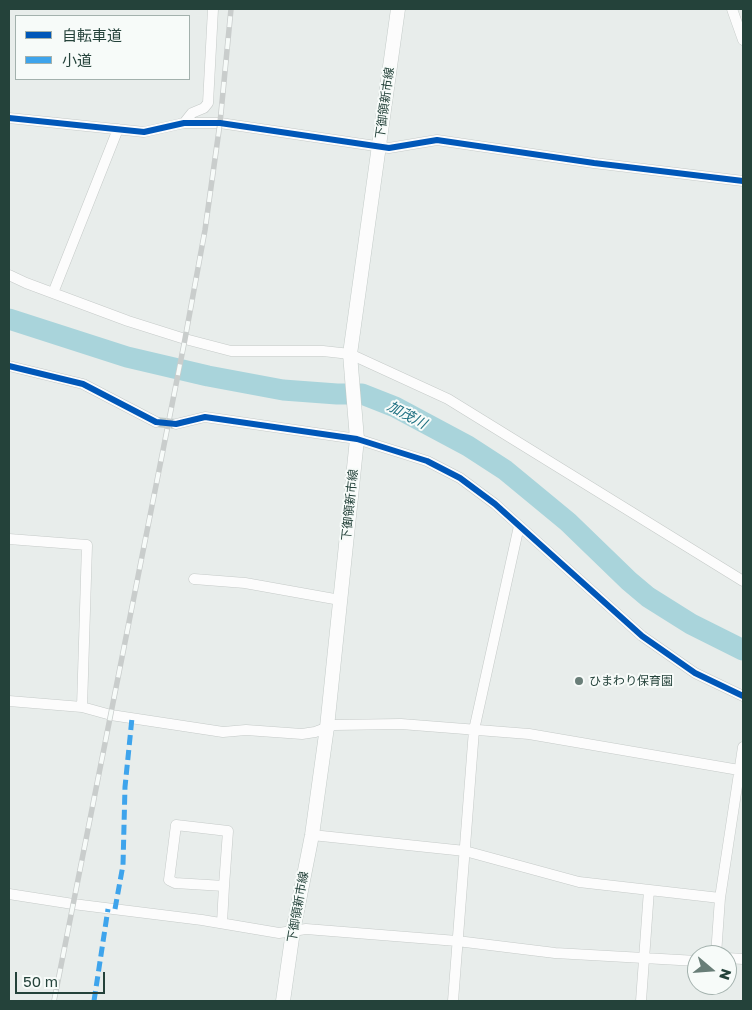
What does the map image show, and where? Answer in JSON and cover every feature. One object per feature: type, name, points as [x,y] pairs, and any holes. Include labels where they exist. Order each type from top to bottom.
[{"type":"main road","name":"下御領新市線","points":[[284,1001],[293,931],[312,835],[327,727],[357,434],[351,360],[398,9]]},
{"type":"street","points":[[184,123],[192,114],[204,108],[208,103],[213,9]]},
{"type":"street","points":[[732,9],[743,40]]},
{"type":"street","points":[[9,118],[144,132],[184,123],[220,123],[389,148],[437,140],[594,163],[743,181]]},
{"type":"street","points":[[53,293],[118,129]]},
{"type":"street","points":[[9,275],[161,332],[231,351],[323,351],[351,360],[448,399],[743,581]]},
{"type":"street","points":[[9,366],[83,384],[156,422]]},
{"type":"street","points":[[176,424],[205,417],[357,434],[427,461],[460,478],[495,504],[642,636],[695,673],[743,696]]},
{"type":"street","points":[[453,1001],[474,730],[519,526]]},
{"type":"street","points":[[9,539],[87,545],[82,707]]},
{"type":"street","points":[[194,579],[245,582],[340,600]]},
{"type":"street","points":[[9,701],[82,707],[111,715],[223,732],[246,730],[302,734],[334,725],[401,724],[528,734],[739,770]]},
{"type":"street","points":[[717,945],[720,898],[743,747]]},
{"type":"street","points":[[222,923],[228,831],[176,825],[169,880],[175,883],[224,886]]},
{"type":"street","points":[[732,825],[743,826]]},
{"type":"street","points":[[312,835],[465,851],[579,882],[720,898]]},
{"type":"street","points":[[641,1001],[649,890]]},
{"type":"street","points":[[9,894],[222,923],[279,933],[306,929],[457,941],[554,953],[687,960]]},
{"type":"waterway","name":"加茂川","points":[[9,319],[127,357],[208,376],[283,390],[362,394],[395,407],[468,446],[505,470],[568,522],[648,597],[691,624],[743,650]]},
{"type":"tunnel","points":[[156,422],[176,424]]},
{"type":"railway","points":[[54,1001],[205,230],[220,123],[231,9]]},
{"type":"marked path","points":[[115,909],[123,865],[125,787],[132,718]]},
{"type":"marked path","points":[[94,1001],[108,909]]},
{"type":"cycle path","points":[[9,118],[144,132],[184,123],[220,123],[389,148],[437,140],[594,163],[743,181]]},
{"type":"cycle path","points":[[9,366],[83,384],[156,422],[176,424],[205,417],[357,439],[427,461],[460,478],[495,504],[642,636],[695,673],[743,696]]},
{"type":"place","name":"ひまわり保育園","points":[[579,681]]}]
